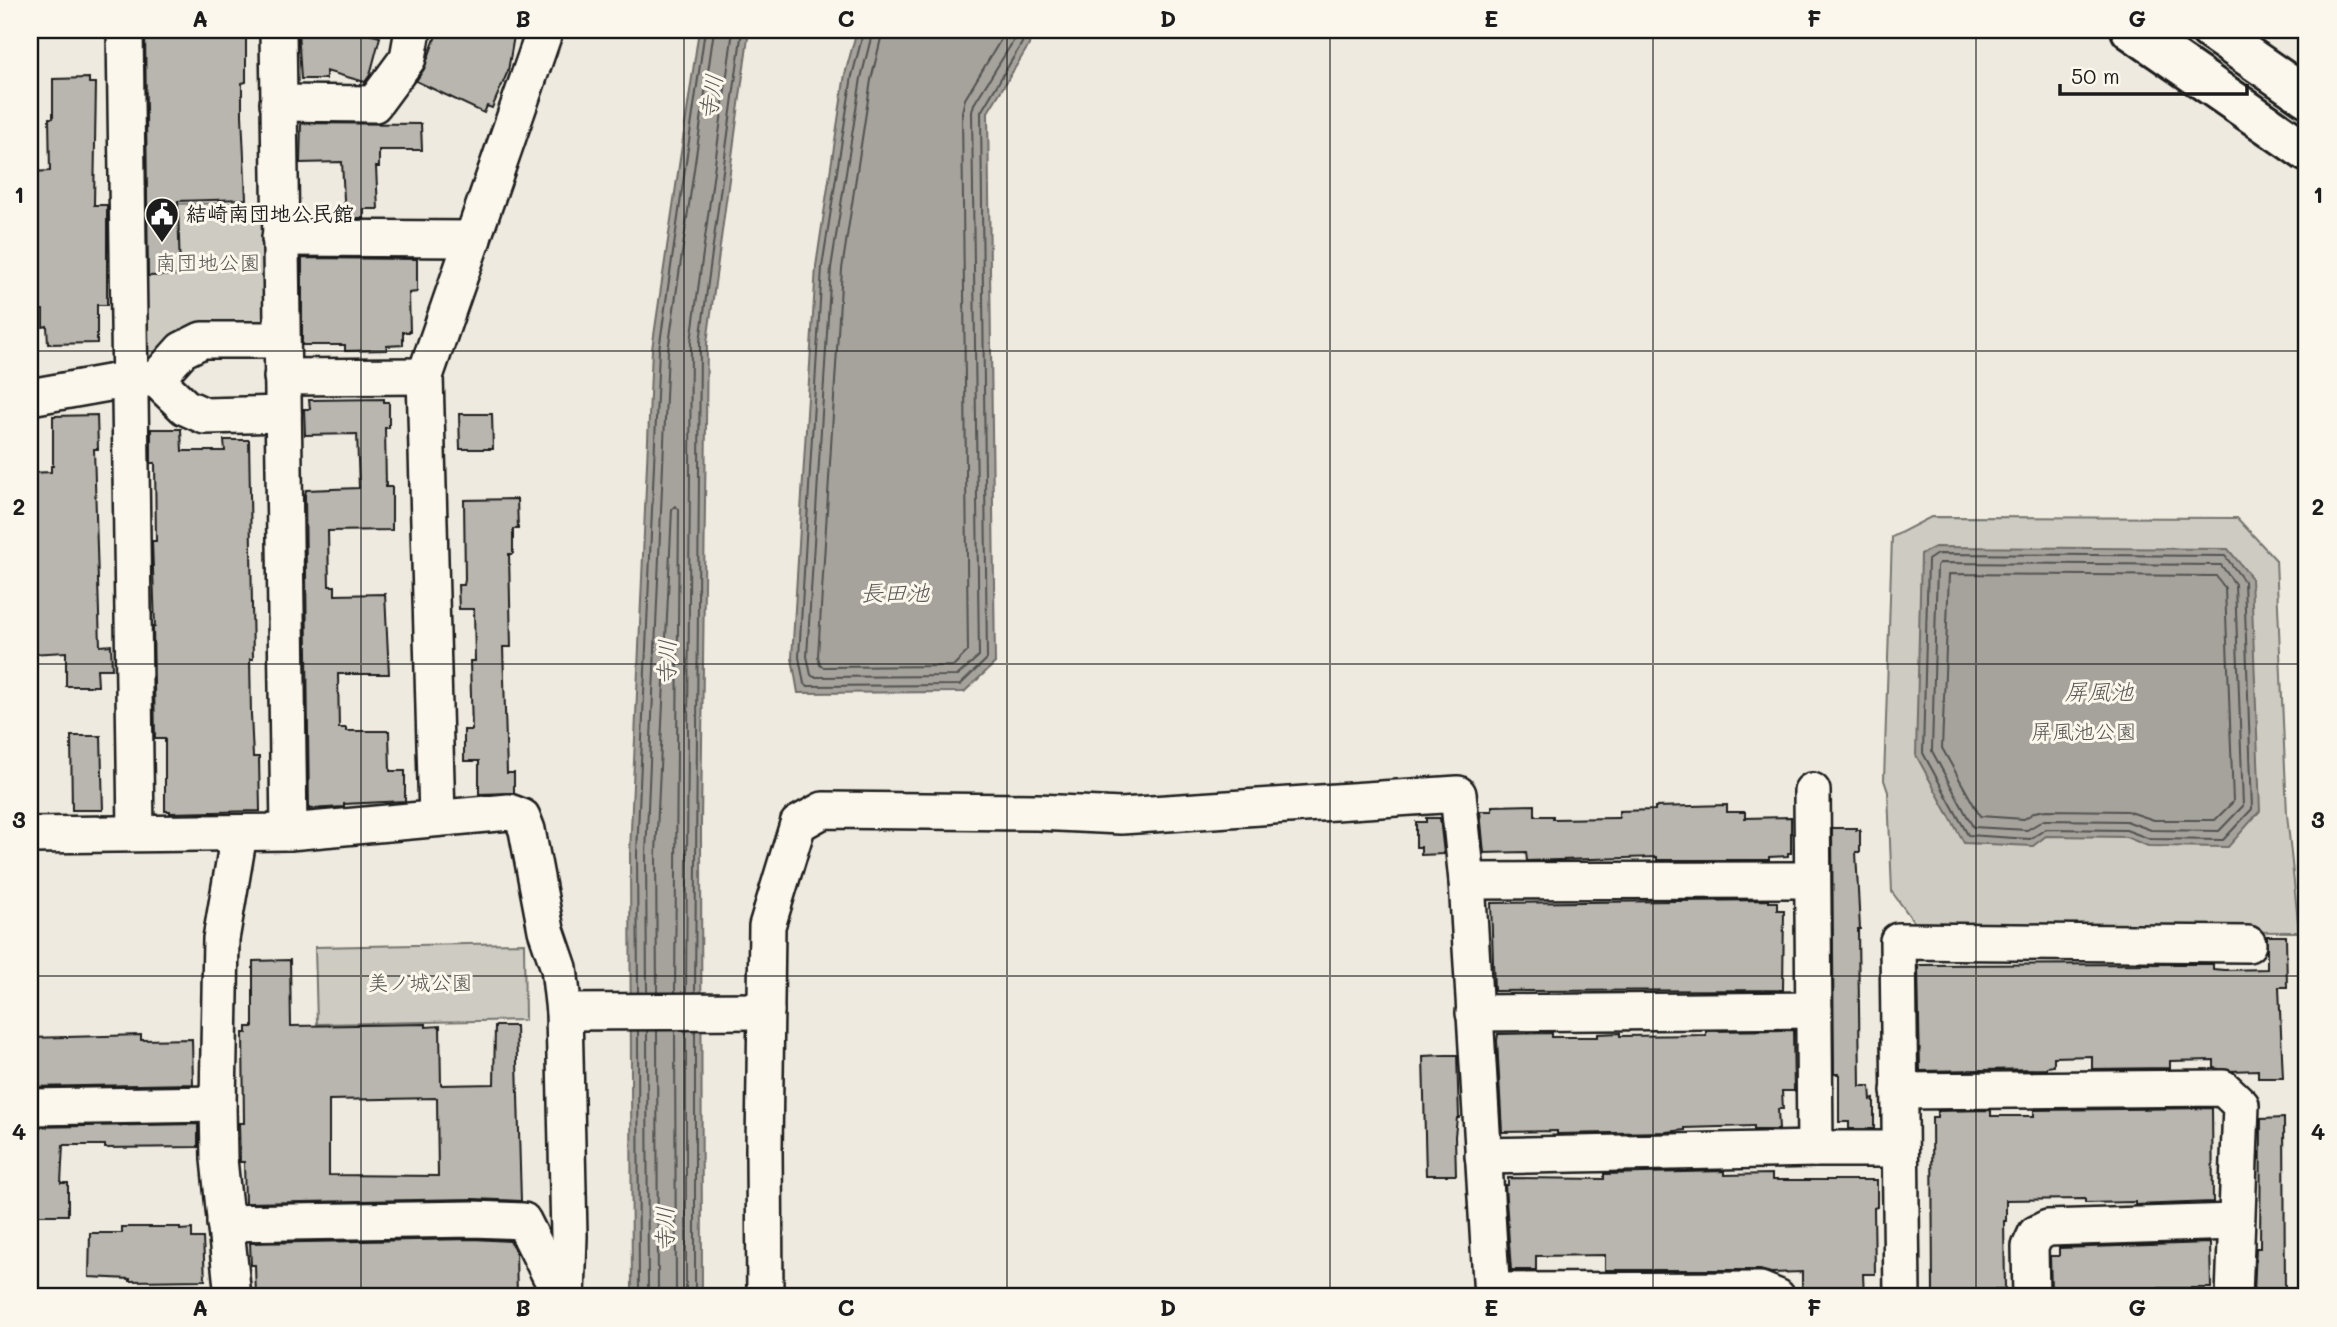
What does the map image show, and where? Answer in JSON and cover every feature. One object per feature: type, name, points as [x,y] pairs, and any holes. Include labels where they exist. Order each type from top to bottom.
[{"type":"highway","points":[[2131,30],[2307,152]]},
{"type":"highway","points":[[2144,30],[2307,143]]},
{"type":"highway","points":[[2210,30],[2307,97]]},
{"type":"highway","points":[[2225,30],[2307,88]]},
{"type":"street","points":[[125,30],[144,379],[136,832]]},
{"type":"street","points":[[278,30],[289,832]]},
{"type":"street","points":[[278,103],[374,104],[408,58],[413,30]]},
{"type":"street","points":[[437,818],[425,376],[545,30]]},
{"type":"street","points":[[280,238],[473,239]]},
{"type":"street","points":[[30,397],[144,379],[182,350],[202,340],[281,340]]},
{"type":"street","points":[[282,377],[425,376]]},
{"type":"street","points":[[144,379],[185,407],[205,416],[283,414]]},
{"type":"street","points":[[1812,790],[1815,1149]]},
{"type":"street","points":[[765,1297],[764,1149],[757,1011],[767,926],[798,824],[822,810],[1037,812],[1121,816],[1458,794],[1467,881],[1492,1294],[1760,1290],[1777,1297]]},
{"type":"street","points":[[30,835],[136,832],[239,834],[509,812],[522,817],[527,830],[546,930],[570,1012],[567,1296]]},
{"type":"street","points":[[233,1297],[219,1159],[218,1104],[221,939],[239,834]]},
{"type":"street","points":[[1467,881],[1811,880]]},
{"type":"street","points":[[1902,1297],[1898,942],[2248,944]]},
{"type":"street","points":[[1474,1013],[1814,1010]]},
{"type":"street","points":[[570,1012],[757,1011]]},
{"type":"street","points":[[1899,1091],[2223,1088],[2241,1105],[2234,1297]]},
{"type":"street","points":[[30,1107],[218,1104]]},
{"type":"street","points":[[1483,1156],[1900,1149]]},
{"type":"street","points":[[225,1223],[473,1219],[523,1222],[552,1279],[567,1296]]},
{"type":"street","points":[[2031,1297],[2030,1247],[2036,1234],[2048,1228],[2235,1222]]},
{"type":"green space","name":"南団地公園","points":[[268,203],[268,316],[262,323],[196,324],[174,334],[156,361],[142,362],[140,204]]},
{"type":"green space","name":"屏風池公園","points":[[1931,517],[2237,518],[2276,560],[2287,814],[2299,932],[1920,930],[1892,892],[1888,792],[1884,780],[1892,537]]},
{"type":"green space","name":"美ノ城公園","points":[[524,943],[525,1020],[317,1024],[315,947]]},
{"type":"water","name":"寺川","points":[[699,30],[749,30],[707,343],[701,825],[702,1297],[632,1297],[630,853],[652,349]]},
{"type":"water","name":"長田池","points":[[857,30],[1031,30],[1029,45],[988,112],[995,663],[964,692],[798,693],[792,658],[816,266],[845,74]]},
{"type":"water","name":"屏風池","points":[[1935,547],[2228,549],[2251,577],[2260,811],[2228,847],[2148,846],[2126,837],[2046,836],[2033,846],[1964,843],[1916,755],[1921,554]]},
{"type":"building","points":[[145,30],[246,30],[246,82],[242,83],[242,115],[246,199],[178,201],[180,275],[148,276]]},
{"type":"building","points":[[298,30],[353,30],[380,37],[370,75],[365,82],[326,71],[326,79],[301,79]]},
{"type":"building","points":[[438,30],[515,30],[508,71],[492,108],[487,106],[484,113],[416,81],[424,69]]},
{"type":"building","points":[[89,78],[89,83],[96,83],[94,205],[107,205],[107,305],[97,305],[97,343],[48,344],[47,326],[43,327],[43,310],[30,310],[30,172],[50,171],[49,118],[53,118],[53,79]]},
{"type":"building","points":[[301,123],[421,124],[422,150],[379,150],[379,167],[376,167],[378,209],[364,209],[364,218],[345,218],[342,162],[300,163]]},
{"type":"building","points":[[302,258],[417,259],[417,292],[409,293],[410,332],[403,332],[403,345],[387,346],[387,350],[345,351],[345,345],[302,345]]},
{"type":"building","points":[[384,399],[384,402],[389,402],[389,428],[385,428],[386,487],[392,487],[392,530],[328,531],[329,586],[335,586],[335,595],[385,594],[389,674],[338,674],[339,728],[346,728],[346,731],[389,731],[390,771],[405,771],[405,801],[309,809],[305,496],[306,490],[359,488],[357,434],[305,435],[304,409],[310,409],[309,400]]},
{"type":"building","points":[[459,414],[492,414],[493,449],[460,449]]},
{"type":"building","points":[[97,415],[98,449],[94,449],[100,646],[111,645],[112,669],[97,669],[98,686],[66,686],[66,652],[30,654],[30,473],[51,472],[53,416]]},
{"type":"building","points":[[151,429],[181,429],[182,451],[225,451],[224,440],[249,440],[253,659],[250,659],[251,714],[253,757],[259,757],[260,811],[165,811],[165,739],[155,739],[152,541],[156,541],[155,463],[151,463]]},
{"type":"building","points":[[517,499],[518,529],[513,529],[513,554],[509,554],[511,647],[503,647],[507,773],[514,773],[514,793],[479,794],[479,761],[464,761],[464,730],[472,730],[470,661],[475,661],[474,609],[459,609],[458,585],[464,585],[465,580],[464,500]]},
{"type":"building","points":[[71,736],[101,736],[103,810],[72,810]]},
{"type":"building","points":[[1535,805],[1535,816],[1553,816],[1553,819],[1619,818],[1619,811],[1727,805],[1727,812],[1745,812],[1745,818],[1791,817],[1791,853],[1788,853],[1788,856],[1769,857],[1769,860],[1657,860],[1657,857],[1527,861],[1526,852],[1484,853],[1480,811],[1492,811],[1492,806]]},
{"type":"building","points":[[1426,818],[1440,818],[1444,854],[1421,855],[1421,847],[1416,847],[1416,822],[1426,822]]},
{"type":"building","points":[[1832,828],[1860,830],[1860,852],[1856,852],[1860,929],[1860,1086],[1870,1086],[1871,1100],[1874,1099],[1874,1129],[1849,1129],[1849,1122],[1839,1122],[1839,1074],[1834,1074]]},
{"type":"building","points":[[1777,902],[1777,910],[1784,910],[1783,990],[1494,991],[1491,903]]},
{"type":"building","points":[[2267,936],[2286,936],[2287,987],[2279,987],[2283,1078],[2258,1078],[2258,1070],[2230,1071],[2214,1068],[2214,1060],[2170,1061],[2170,1068],[2092,1069],[2092,1056],[2054,1057],[2054,1066],[2047,1069],[1920,1071],[1918,965],[2213,964],[2213,969],[2267,969]]},
{"type":"building","points":[[290,960],[291,1026],[440,1026],[441,1085],[494,1084],[495,1026],[516,1026],[521,1201],[473,1199],[245,1203],[239,1123],[244,1123],[243,1033],[247,1033],[247,1027],[253,1027],[253,961]],"holes":[[[437,1098],[438,1176],[329,1175],[329,1100]]]},
{"type":"building","points":[[1793,1030],[1794,1091],[1782,1091],[1783,1109],[1778,1109],[1779,1130],[1754,1130],[1754,1126],[1685,1128],[1666,1132],[1502,1132],[1498,1034],[1552,1033],[1552,1037],[1598,1037],[1598,1034],[1620,1033],[1620,1036],[1706,1035],[1706,1031]]},
{"type":"building","points":[[141,1035],[141,1040],[192,1039],[193,1084],[30,1087],[30,1038]]},
{"type":"building","points":[[1457,1055],[1459,1118],[1455,1136],[1456,1175],[1426,1175],[1423,1056]]},
{"type":"building","points":[[2212,1108],[2213,1202],[2135,1205],[2135,1202],[2085,1203],[2085,1199],[2006,1200],[2005,1289],[1995,1289],[1995,1294],[1933,1295],[1932,1117],[1937,1117],[1937,1111],[1991,1110],[1991,1116],[2034,1116],[2034,1110]]},
{"type":"building","points":[[2284,1118],[2285,1295],[2254,1295],[2256,1248],[2260,1248],[2261,1119]]},
{"type":"building","points":[[198,1124],[198,1147],[105,1148],[105,1145],[63,1145],[61,1183],[68,1183],[68,1215],[31,1215],[30,1127]]},
{"type":"building","points":[[1724,1171],[1724,1175],[1772,1174],[1772,1180],[1877,1180],[1877,1207],[1874,1208],[1875,1274],[1863,1274],[1864,1297],[1802,1297],[1802,1272],[1605,1270],[1605,1255],[1536,1256],[1536,1270],[1511,1270],[1505,1185],[1508,1185],[1508,1178],[1604,1179],[1604,1174]]},
{"type":"building","points":[[122,1227],[192,1229],[192,1238],[203,1238],[205,1280],[130,1281],[89,1277],[90,1233],[122,1233]]},
{"type":"building","points":[[473,1239],[510,1241],[516,1252],[517,1297],[256,1297],[255,1265],[251,1265],[250,1243]]},
{"type":"building","points":[[2210,1243],[2211,1288],[2131,1288],[2131,1295],[2060,1297],[2060,1290],[2051,1290],[2050,1256],[2059,1256],[2059,1248]]},
{"type":"place","name":"結崎南団地公民館","points":[[162,244]]}]
